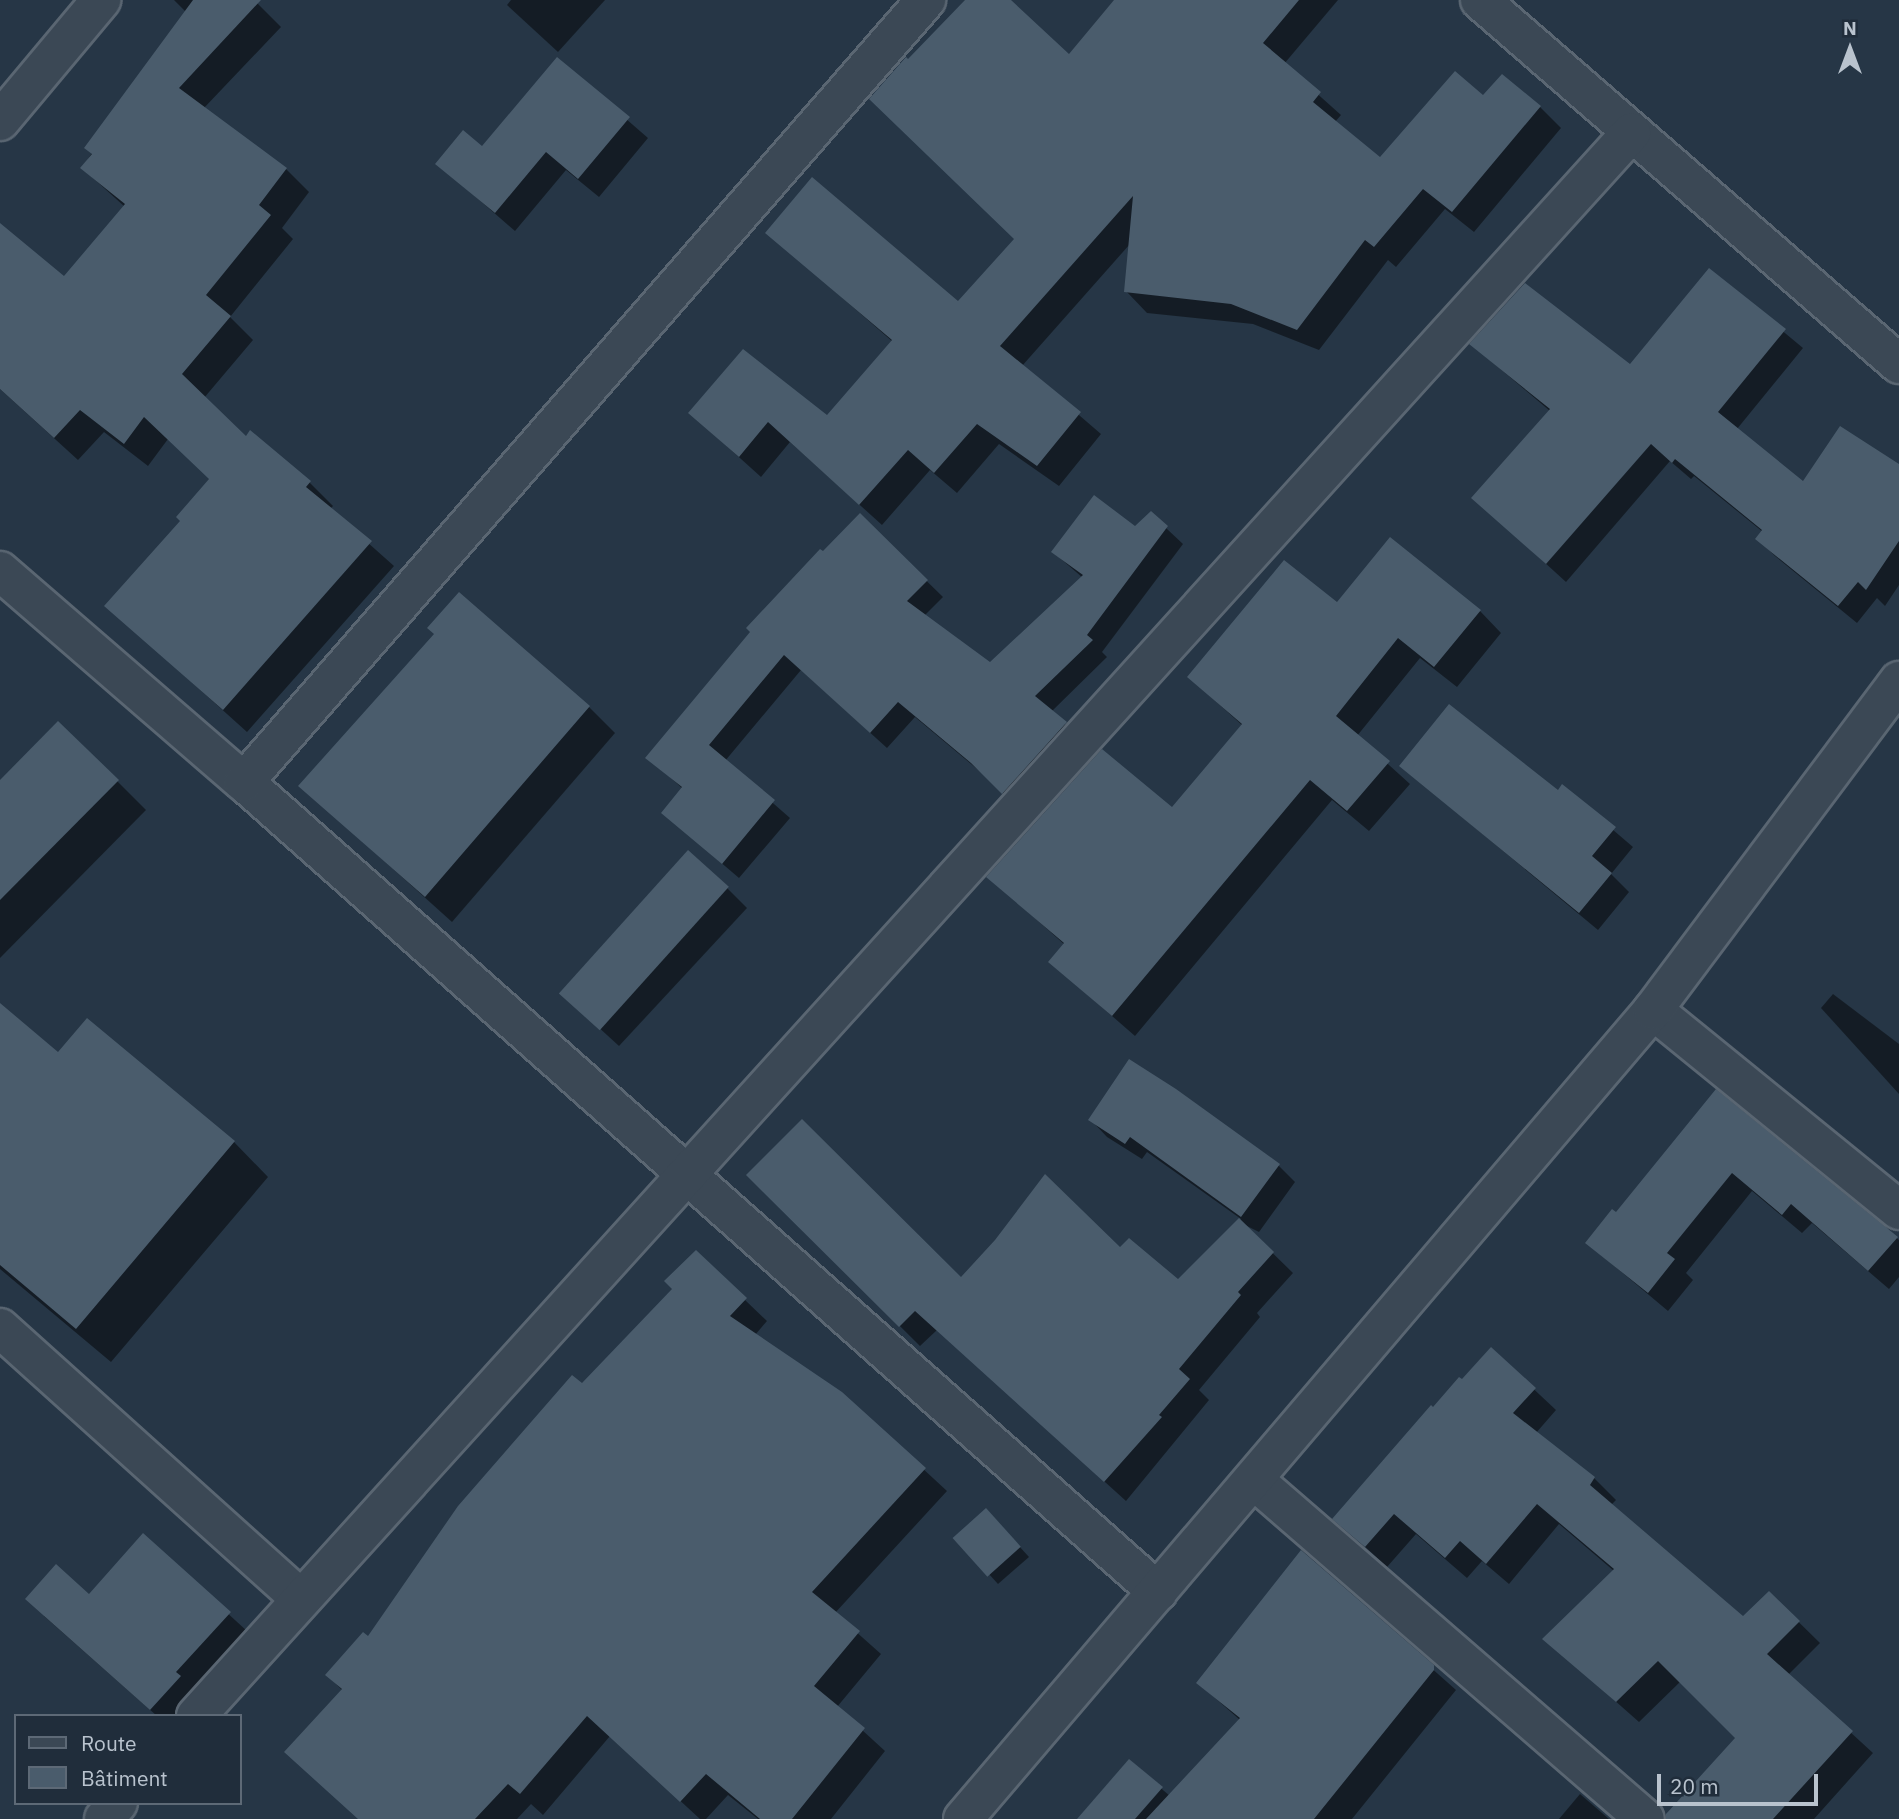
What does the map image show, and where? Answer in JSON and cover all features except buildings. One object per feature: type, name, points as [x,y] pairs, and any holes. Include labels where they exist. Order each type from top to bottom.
[{"type":"street","points":[[0,121],[101,0]]},
{"type":"street","points":[[244,782],[926,0]]},
{"type":"street","points":[[1480,0],[1899,364]]},
{"type":"street","points":[[198,1714],[300,1598],[1631,133]]},
{"type":"street","points":[[0,571],[244,782],[1158,1591]]},
{"type":"street","points":[[963,1819],[1653,1010],[1899,681]]},
{"type":"street","points":[[1653,1010],[1899,1210]]},
{"type":"street","points":[[0,1328],[300,1598]]},
{"type":"street","points":[[1254,1480],[1645,1819]]},
{"type":"street","points":[[104,1819],[116,1805]]}]
